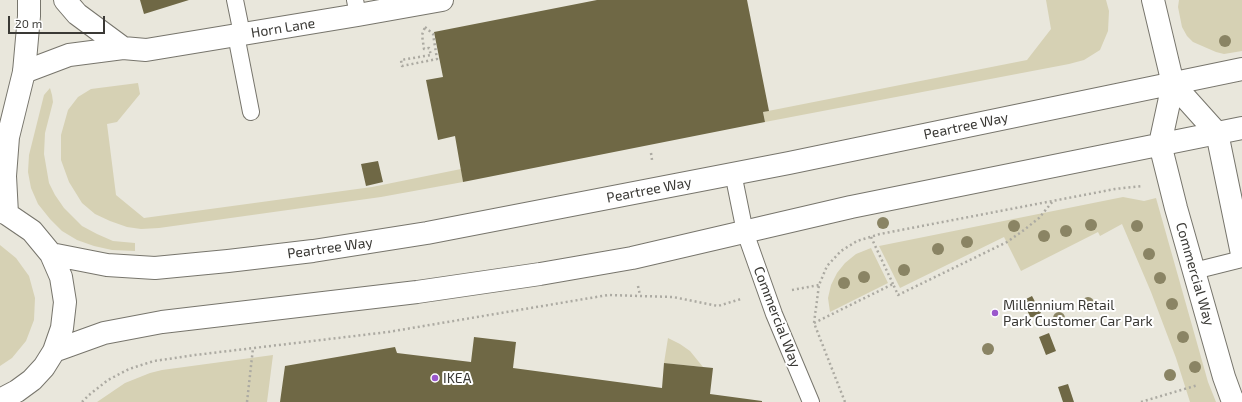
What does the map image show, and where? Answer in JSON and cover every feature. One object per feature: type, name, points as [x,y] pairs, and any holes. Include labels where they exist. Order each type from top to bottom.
[{"type":"street","points":[[10,398],[32,380],[54,351],[62,328],[65,302],[61,277],[51,254],[32,231],[4,213],[4,176],[8,137],[24,72],[29,0]]},
{"type":"street","points":[[65,0],[77,14],[123,48]]},
{"type":"street","name":"Horn Lane","points":[[24,72],[69,55],[123,48],[146,50],[239,35],[357,8],[442,0]]},
{"type":"street","points":[[1153,0],[1173,84],[1160,144]]},
{"type":"street","name":"Peartree Way","points":[[51,254],[107,265],[155,268],[313,251],[427,233],[789,163],[1242,69]]},
{"type":"street","points":[[1173,84],[1217,133],[1242,254]]},
{"type":"street","points":[[54,351],[104,333],[162,322],[417,292],[540,274],[632,258],[851,207],[1242,128]]},
{"type":"street","name":"Commercial Way","points":[[1160,144],[1174,201],[1224,377],[1232,399],[1235,402]]},
{"type":"lane","points":[[235,0],[250,112]]},
{"type":"lane","name":"Commercial Way","points":[[733,173],[745,232],[774,314],[811,402]]},
{"type":"lane","points":[[1194,271],[1242,259]]},
{"type":"path","points":[[425,27],[432,34],[437,59],[402,66],[401,60],[431,54],[429,48],[424,49],[422,36],[425,27]]},
{"type":"path","points":[[845,402],[814,323],[819,285],[827,266],[841,251],[857,241],[871,237],[1115,189],[1148,186]]},
{"type":"path","points":[[871,237],[898,295],[1006,242],[1039,218],[1053,201]]},
{"type":"path","points":[[814,323],[893,284]]},
{"type":"path","points":[[799,288],[819,285]]},
{"type":"path","points":[[82,402],[108,380],[129,368],[154,361],[388,332],[608,295],[673,297],[718,306],[735,300]]},
{"type":"path","points":[[247,402],[253,348]]},
{"type":"path","points":[[1141,402],[1201,384]]},
{"type":"shaded area","points":[[1046,0],[1106,0],[1109,11],[1108,31],[1100,50],[1084,60],[1069,64],[765,122],[763,112],[1027,60],[1051,29]]},
{"type":"shaded area","points":[[1179,0],[1242,0],[1242,51],[1224,54],[1193,42],[1187,36],[1182,27],[1178,7]]},
{"type":"shaded area","points":[[138,83],[140,94],[117,122],[107,124],[116,195],[144,218],[372,187],[461,169],[463,182],[381,197],[159,228],[141,229],[127,227],[95,214],[82,203],[69,182],[61,160],[61,135],[68,110],[78,97],[91,89]]},
{"type":"shaded area","points":[[50,88],[53,102],[45,133],[44,154],[49,183],[55,195],[64,208],[82,226],[113,241],[135,243],[135,251],[112,250],[77,240],[62,231],[38,204],[31,188],[28,172],[29,155],[44,95]]},
{"type":"shaded area","points":[[1123,197],[1144,201],[1156,198],[1208,382],[1216,402],[1190,402],[1176,358],[1151,292],[1122,224],[1100,236],[1098,232],[1021,271],[1004,237],[900,288],[879,246]]},
{"type":"shaded area","points":[[0,245],[16,258],[29,276],[35,298],[34,320],[26,341],[12,358],[0,366]]},
{"type":"shaded area","points":[[871,248],[888,283],[830,312],[828,298],[831,285],[837,273],[845,263],[856,254]]},
{"type":"shaded area","points":[[668,338],[690,351],[703,367],[664,363]]},
{"type":"shaded area","points":[[273,355],[267,402],[97,402],[125,383],[150,373],[162,370]]},
{"type":"building","points":[[140,0],[189,0],[144,14]]},
{"type":"building","points":[[597,0],[747,0],[769,111],[763,112],[765,122],[463,182],[455,136],[438,140],[426,80],[443,77],[434,32]]},
{"type":"building","points":[[378,161],[383,182],[366,186],[361,164]]},
{"type":"building","points":[[1032,296],[1041,313],[1031,318],[1022,301]]},
{"type":"building","points":[[1049,333],[1056,351],[1046,355],[1039,337]]},
{"type":"building","name":"IKEA","points":[[474,337],[516,342],[513,368],[662,388],[664,363],[713,368],[710,394],[762,402],[280,402],[285,366],[395,347],[397,353],[471,362]]},
{"type":"building","points":[[1068,384],[1074,402],[1063,402],[1058,387]]},
{"type":"place","name":"Millennium Retail Park Customer Car Park","points":[[995,313]]},
{"type":"place","name":"IKEA","points":[[435,378]]}]
